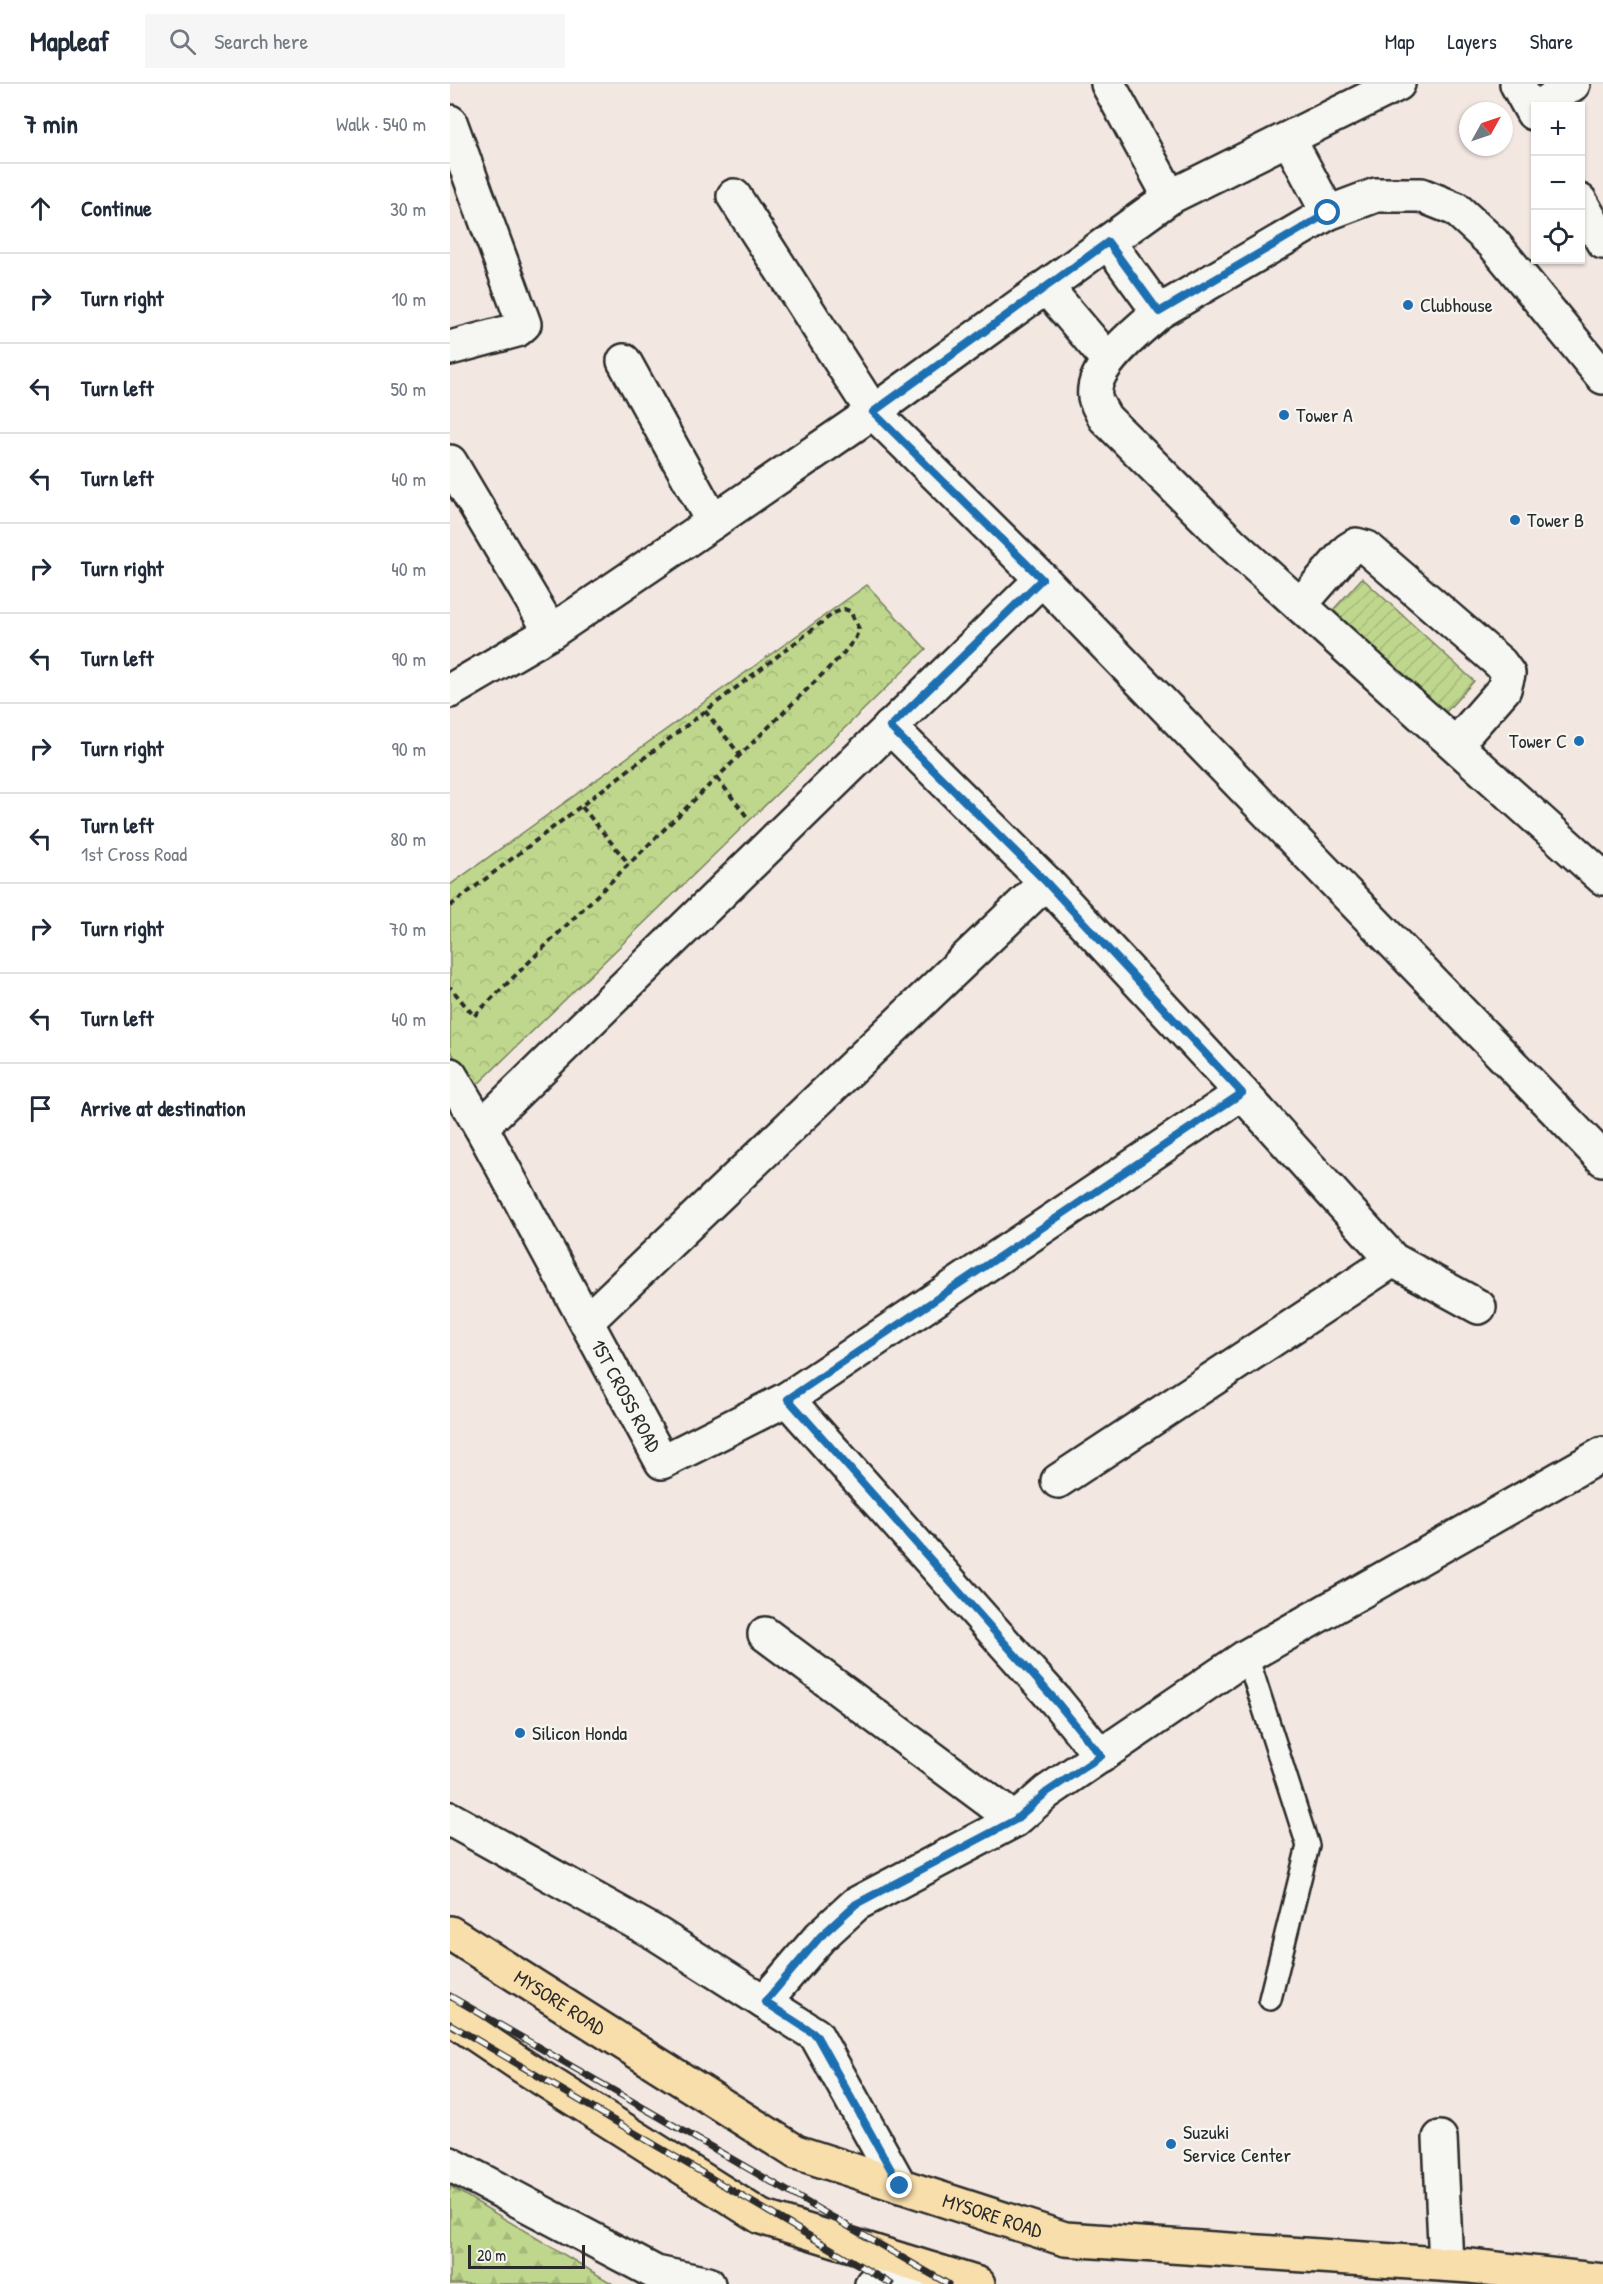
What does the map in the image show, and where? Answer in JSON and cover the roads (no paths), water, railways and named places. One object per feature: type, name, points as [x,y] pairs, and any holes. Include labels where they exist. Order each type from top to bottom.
[{"type":"highway","name":"MYSORE ROAD","points":[[450,1933],[796,2152],[1065,2239],[1446,2264],[1603,2281]]},
{"type":"highway","points":[[450,2017],[524,2067],[761,2217],[918,2278],[978,2284]]},
{"type":"street","points":[[1108,84],[1170,197]]},
{"type":"street","points":[[1517,84],[1531,105]]},
{"type":"street","points":[[1549,102],[1573,84]]},
{"type":"street","points":[[450,691],[551,632],[713,522],[873,412],[1170,197],[1289,138],[1381,88]]},
{"type":"street","points":[[450,122],[524,324],[517,330],[450,348]]},
{"type":"street","points":[[1289,138],[1328,213]]},
{"type":"street","points":[[1603,377],[1493,243],[1456,209],[1421,195],[1376,195],[1328,213],[1159,312],[1108,360],[1097,382],[1095,397],[1105,418],[1231,543],[1603,878]]},
{"type":"street","points":[[734,196],[873,412],[1042,579],[1603,1159]]},
{"type":"street","points":[[1585,208],[1603,242]]},
{"type":"street","points":[[1108,242],[1159,312]]},
{"type":"street","points":[[1046,287],[1108,360]]},
{"type":"street","points":[[624,361],[713,522]]},
{"type":"street","points":[[450,462],[551,632]]},
{"type":"street","points":[[1300,605],[1348,550],[1356,545],[1367,548],[1500,663],[1508,674],[1504,689],[1456,744]]},
{"type":"street","points":[[481,1127],[1042,579]]},
{"type":"street","points":[[890,727],[1046,882],[1393,1260],[1479,1307]]},
{"type":"street","points":[[587,1322],[1046,882]]},
{"type":"street","points":[[1101,1756],[1048,1692],[788,1399],[1242,1093]]},
{"type":"street","name":"1ST CROSS ROAD","points":[[455,1095],[481,1127],[662,1462],[788,1399]]},
{"type":"street","points":[[1058,1481],[1393,1260]]},
{"type":"street","points":[[765,2002],[820,1937],[856,1904],[1015,1820],[1047,1792],[1247,1656],[1603,1454]]},
{"type":"street","points":[[765,1634],[1015,1820]]},
{"type":"street","points":[[450,1819],[657,1935],[816,2035],[900,2186]]},
{"type":"street","points":[[1440,2138],[1446,2264]]},
{"type":"street","points":[[450,2164],[656,2273],[708,2284]]},
{"type":"street","points":[[872,2284],[918,2278]]},
{"type":"lane","points":[[1247,1656],[1308,1846],[1270,1999]]},
{"type":"railway","points":[[450,1996],[948,2284]]},
{"type":"railway","points":[[450,2024],[891,2284]]},
{"type":"place","name":"Clubhouse","points":[[1408,305]]},
{"type":"place","name":"Tower A","points":[[1284,415]]},
{"type":"place","name":"Tower B","points":[[1515,520]]},
{"type":"place","name":"Tower C","points":[[1579,741]]},
{"type":"place","name":"Silicon Honda","points":[[520,1733]]},
{"type":"place","name":"Suzuki Service Center","points":[[1171,2144]]}]
